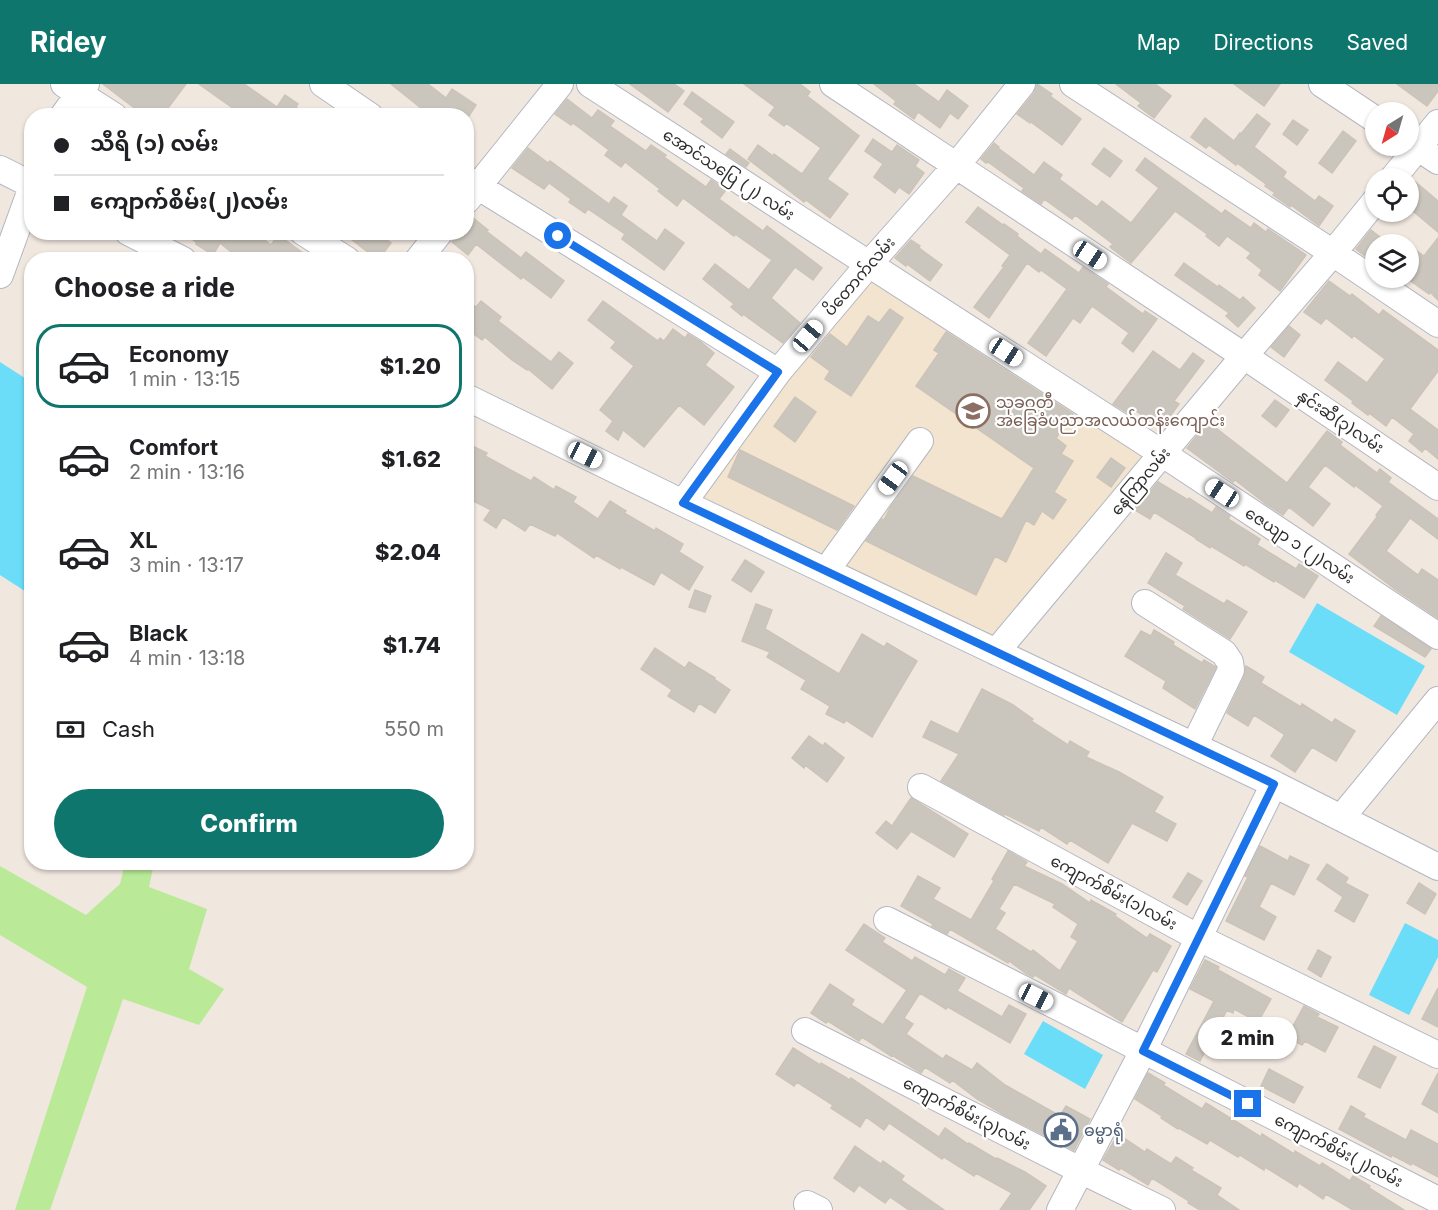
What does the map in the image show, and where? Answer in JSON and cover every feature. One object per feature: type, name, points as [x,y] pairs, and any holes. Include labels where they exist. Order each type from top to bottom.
[{"type":"street","points":[[323,84],[358,108]]},
{"type":"street","points":[[474,184],[560,84]]},
{"type":"street","name":"အောင်သပြေ (၂) လမ်း","points":[[590,84],[1163,454]]},
{"type":"street","name":"နှင်းဆီ(၃)လမ်း","points":[[833,84],[1438,487]]},
{"type":"street","name":"ပိတောက်လမ်း","points":[[683,503],[778,372],[868,264],[956,166],[1022,84]]},
{"type":"street","points":[[1073,84],[1438,324]]},
{"type":"street","points":[[1322,84],[1365,113]]},
{"type":"street","points":[[67,108],[76,87],[104,108]]},
{"type":"street","points":[[1403,168],[1421,150],[1438,123]]},
{"type":"street","points":[[0,275],[23,176]]},
{"type":"street","points":[[474,191],[778,372]]},
{"type":"street","name":"နေကြာလမ်း","points":[[996,652],[1365,214]]},
{"type":"street","points":[[144,240],[167,252]]},
{"type":"street","points":[[316,240],[334,252]]},
{"type":"street","points":[[424,252],[434,240]]},
{"type":"street","points":[[474,401],[683,503],[1274,784],[1438,867]]},
{"type":"street","points":[[826,571],[920,441]]},
{"type":"street","name":"ဇေယျာ ၁ (၂)လမ်း","points":[[1163,454],[1438,636]]},
{"type":"street","points":[[1145,603],[1224,653],[1230,662],[1231,670],[1194,746]]},
{"type":"street","points":[[1341,818],[1438,700]]},
{"type":"street","points":[[1060,1210],[1143,1051],[1274,784]]},
{"type":"street","name":"ကျောက်စိမ်း(၁)လမ်း","points":[[921,788],[1199,938],[1438,1054]]},
{"type":"street","name":"ကျောက်စိမ်း(၂)လမ်း","points":[[887,920],[1438,1200]]},
{"type":"street","name":"ကျောက်စိမ်း(၃)လမ်း","points":[[805,1030],[1162,1210]]},
{"type":"shaded area","points":[[861,265],[1151,451],[996,639],[683,487]]},
{"type":"green space","points":[[0,866],[86,915],[120,884],[123,870],[153,870],[149,887],[207,909],[189,969],[224,989],[199,1025],[123,999],[50,1210],[15,1210],[87,987],[0,935]]},
{"type":"water","points":[[0,362],[24,377],[24,590],[0,575]]},
{"type":"water","points":[[1317,603],[1425,666],[1397,715],[1289,652]]},
{"type":"water","points":[[1405,923],[1438,940],[1438,957],[1409,1015],[1369,995]]},
{"type":"water","points":[[1043,1021],[1103,1055],[1085,1089],[1024,1054]]},
{"type":"building","points":[[103,84],[186,84],[168,108],[134,108]]},
{"type":"building","points":[[199,84],[244,84],[277,107],[285,95],[298,104],[297,108],[233,108]]},
{"type":"building","points":[[391,84],[428,84],[446,98],[452,89],[476,105],[474,108],[421,108]]},
{"type":"building","points":[[630,84],[674,84],[684,91],[668,112]]},
{"type":"building","points":[[744,84],[800,84],[810,92],[807,96],[859,136],[827,179],[848,194],[830,218],[806,200],[804,202],[748,159],[758,145],[802,174],[821,148],[786,123],[784,126],[769,115],[775,107]]},
{"type":"building","points":[[874,84],[914,84],[939,102],[947,90],[968,106],[958,119],[950,113],[940,128],[918,112],[914,119],[894,104],[896,101]]},
{"type":"building","points":[[1037,84],[1081,119],[1062,145],[1017,114],[1034,93]]},
{"type":"building","points":[[1116,84],[1155,84],[1171,96],[1154,118],[1138,106],[1141,103]]},
{"type":"building","points":[[1234,84],[1280,84],[1264,106]]},
{"type":"building","points":[[1397,84],[1438,84],[1438,91],[1427,106]]},
{"type":"building","points":[[692,92],[734,122],[722,138],[701,122],[704,119],[684,104]]},
{"type":"building","points":[[567,99],[592,118],[598,110],[614,121],[610,126],[646,151],[651,145],[706,187],[711,180],[726,190],[719,199],[763,231],[767,226],[822,268],[813,280],[795,267],[771,298],[800,323],[783,343],[743,314],[742,316],[731,307],[734,304],[703,279],[715,264],[749,290],[772,260],[735,234],[734,236],[683,198],[677,206],[658,191],[660,189],[625,162],[621,167],[605,155],[609,150],[573,123],[571,125],[555,114]]},
{"type":"building","points":[[1257,114],[1270,124],[1254,147],[1286,172],[1283,177],[1315,201],[1319,196],[1333,206],[1319,226],[1273,195],[1275,193],[1265,186],[1266,184],[1237,163],[1236,165],[1209,145],[1206,148],[1191,137],[1205,118],[1234,141]]},
{"type":"building","points":[[1293,120],[1308,130],[1297,145],[1283,134]]},
{"type":"building","points":[[1343,131],[1356,141],[1332,173],[1319,163]]},
{"type":"building","points":[[873,139],[892,152],[897,145],[919,160],[915,166],[924,173],[909,194],[899,187],[895,193],[874,177],[883,164],[865,151]]},
{"type":"building","points":[[994,143],[1034,175],[1044,162],[1062,175],[1059,179],[1097,207],[1102,201],[1131,223],[1159,188],[1136,170],[1145,158],[1222,214],[1225,210],[1251,228],[1254,223],[1266,232],[1268,229],[1306,255],[1280,291],[1259,275],[1262,270],[1247,258],[1251,253],[1227,236],[1219,246],[1206,236],[1207,234],[1175,211],[1131,263],[1110,247],[1113,244],[1075,215],[1072,219],[1044,199],[1041,204],[1022,191],[1024,188],[981,159]]},
{"type":"building","points":[[528,148],[548,163],[550,161],[609,204],[614,197],[627,206],[621,215],[657,241],[665,229],[684,243],[664,270],[622,239],[625,234],[588,209],[585,213],[549,183],[544,189],[512,168]]},
{"type":"building","points":[[1104,148],[1122,161],[1110,177],[1092,164]]},
{"type":"building","points":[[730,149],[749,163],[746,167],[726,154]]},
{"type":"building","points":[[1419,185],[1438,201],[1438,232],[1419,216]]},
{"type":"building","points":[[978,207],[1018,234],[1017,236],[1041,254],[1045,249],[1079,273],[1083,267],[1108,284],[1106,287],[1143,314],[1145,311],[1157,319],[1133,352],[1122,343],[1129,333],[1092,306],[1080,323],[1073,318],[1046,356],[1028,343],[1067,289],[1027,263],[989,318],[974,307],[1004,267],[1002,266],[1010,255],[966,222]]},
{"type":"building","points":[[474,219],[521,258],[526,252],[564,281],[551,298],[523,277],[521,279],[476,244],[470,252],[464,252],[452,242],[454,240],[474,240]]},
{"type":"building","points":[[1365,238],[1365,256],[1356,249]]},
{"type":"building","points":[[1438,238],[1438,300],[1430,292],[1429,294],[1419,287],[1419,253],[1424,256]]},
{"type":"building","points":[[193,240],[265,240],[271,245],[274,240],[285,240],[302,252],[231,252],[220,243],[215,252],[208,252]]},
{"type":"building","points":[[352,240],[387,240],[391,243],[384,252],[368,252]]},
{"type":"building","points":[[911,240],[942,265],[930,281],[895,258]]},
{"type":"building","points":[[1184,263],[1240,300],[1243,297],[1255,308],[1238,327],[1226,316],[1229,313],[1175,275]]},
{"type":"building","points":[[1329,281],[1350,296],[1352,294],[1379,315],[1383,310],[1438,350],[1438,371],[1410,409],[1438,430],[1438,459],[1425,448],[1422,452],[1409,441],[1414,434],[1392,417],[1386,426],[1352,403],[1353,401],[1325,380],[1338,362],[1367,383],[1385,359],[1326,318],[1321,324],[1304,312]]},
{"type":"building","points":[[481,301],[501,317],[498,321],[551,362],[559,352],[573,363],[552,389],[485,337],[482,340],[474,334],[474,306],[476,307]]},
{"type":"building","points":[[603,301],[658,341],[660,338],[664,341],[673,329],[685,338],[688,334],[714,353],[705,365],[734,387],[704,425],[679,405],[644,447],[623,430],[618,440],[606,431],[613,421],[600,410],[634,366],[611,348],[616,342],[588,320]]},
{"type":"building","points":[[890,309],[903,318],[851,396],[825,379],[830,371],[811,357],[830,334],[847,347],[868,316],[879,323]]},
{"type":"building","points":[[1289,326],[1300,335],[1284,357],[1271,347]]},
{"type":"building","points":[[946,332],[1073,414],[1056,438],[1066,446],[1061,454],[1073,461],[1054,492],[1066,500],[1053,519],[1042,511],[1034,525],[1026,520],[1006,562],[995,556],[976,595],[866,541],[882,519],[884,520],[913,476],[1002,519],[1034,468],[916,386],[939,353],[934,350]]},
{"type":"building","points":[[1153,351],[1180,370],[1193,353],[1204,361],[1174,401],[1179,404],[1161,429],[1132,408],[1128,413],[1113,404]]},
{"type":"building","points":[[795,397],[816,412],[795,442],[774,426]]},
{"type":"building","points":[[1275,400],[1289,410],[1276,427],[1262,416]]},
{"type":"building","points":[[1208,422],[1287,483],[1327,431],[1342,442],[1340,445],[1377,473],[1380,469],[1391,478],[1388,482],[1438,519],[1438,539],[1410,518],[1386,551],[1418,575],[1422,569],[1438,580],[1438,618],[1349,554],[1383,506],[1325,465],[1308,487],[1330,504],[1313,526],[1289,507],[1283,515],[1187,448]]},
{"type":"building","points":[[474,447],[487,453],[485,456],[531,481],[534,477],[554,490],[556,486],[576,497],[573,502],[598,519],[610,501],[626,511],[624,513],[683,544],[679,552],[703,567],[689,590],[661,572],[654,585],[596,555],[594,558],[557,533],[555,536],[530,524],[525,531],[503,517],[496,528],[484,520],[491,510],[474,501]]},
{"type":"building","points":[[740,450],[854,506],[837,530],[728,477]]},
{"type":"building","points":[[1111,458],[1125,468],[1111,487],[1097,477]]},
{"type":"building","points":[[1158,482],[1212,513],[1216,507],[1230,516],[1228,519],[1260,539],[1257,545],[1296,569],[1299,564],[1318,576],[1304,598],[1245,564],[1244,566],[1211,546],[1210,548],[1154,512],[1150,519],[1135,510]]},
{"type":"building","points":[[1166,553],[1182,563],[1175,575],[1224,604],[1227,600],[1247,612],[1230,639],[1183,609],[1185,606],[1148,583]]},
{"type":"building","points":[[745,560],[764,572],[751,592],[732,580]]},
{"type":"building","points":[[695,590],[711,596],[705,612],[689,607]]},
{"type":"building","points":[[756,604],[772,610],[765,629],[839,674],[862,634],[884,647],[887,643],[917,661],[872,737],[846,720],[844,723],[826,714],[830,706],[801,689],[806,680],[767,657],[770,652],[742,641]]},
{"type":"building","points":[[1381,616],[1431,649],[1425,657],[1374,626]]},
{"type":"building","points":[[1154,630],[1202,663],[1204,660],[1216,667],[1195,709],[1163,688],[1166,681],[1125,656],[1141,631],[1151,636]]},
{"type":"building","points":[[655,648],[685,668],[689,662],[730,690],[715,713],[699,703],[694,712],[668,696],[672,690],[641,669]]},
{"type":"building","points":[[1246,666],[1264,677],[1261,683],[1301,707],[1302,704],[1332,723],[1335,719],[1355,731],[1336,761],[1312,747],[1295,772],[1271,756],[1284,734],[1254,715],[1248,726],[1227,713],[1244,677]]},
{"type":"building","points":[[982,689],[1013,705],[1033,719],[1031,721],[1068,745],[1070,741],[1089,752],[1086,757],[1119,772],[1163,797],[1154,812],[1176,824],[1167,841],[1132,823],[1108,863],[1070,840],[1067,844],[1041,827],[1039,831],[1004,815],[941,781],[959,754],[923,737],[931,721],[958,734]]},
{"type":"building","points":[[809,736],[823,746],[825,743],[844,758],[827,782],[792,758]]},
{"type":"building","points":[[911,798],[968,834],[954,857],[911,831],[897,849],[876,833],[886,821],[892,826]]},
{"type":"building","points":[[1260,846],[1288,861],[1290,856],[1309,865],[1294,895],[1271,883],[1259,907],[1276,917],[1264,940],[1226,921],[1248,877],[1245,876]]},
{"type":"building","points":[[1008,851],[1027,862],[1024,866],[1062,884],[1090,903],[1091,900],[1116,914],[1115,916],[1147,938],[1150,934],[1171,946],[1157,972],[1153,970],[1122,1022],[1069,988],[1066,994],[950,929],[947,934],[932,926],[933,924],[901,906],[918,876],[940,888],[933,899],[971,920],[994,881],[992,879]],"holes":[[[1014,884],[1055,904],[1053,907],[1078,924],[1071,937],[1078,941],[1060,971],[1033,950],[1031,952],[995,929],[1005,913],[999,909]]]},
{"type":"building","points":[[1327,864],[1348,878],[1345,883],[1368,895],[1354,922],[1335,911],[1343,897],[1317,879]]},
{"type":"building","points":[[1188,873],[1202,881],[1187,905],[1173,897]]},
{"type":"building","points":[[1419,883],[1436,894],[1425,914],[1407,903]]},
{"type":"building","points":[[864,924],[885,938],[882,942],[912,961],[915,957],[945,975],[949,969],[965,978],[957,991],[1002,1017],[1009,1005],[1026,1014],[1010,1043],[920,993],[904,1018],[913,1024],[906,1034],[943,1059],[946,1055],[972,1070],[977,1063],[1005,1085],[1060,1116],[1066,1106],[1090,1119],[1074,1150],[1006,1116],[977,1099],[952,1080],[950,1083],[925,1067],[921,1073],[862,1037],[859,1041],[811,1013],[830,984],[854,1000],[851,1005],[883,1025],[907,990],[846,950]]},
{"type":"building","points":[[1318,950],[1331,957],[1321,977],[1308,969]]},
{"type":"building","points":[[1205,960],[1219,967],[1218,970],[1271,999],[1258,1022],[1234,1009],[1233,1013],[1227,1010],[1200,1061],[1186,1054],[1214,1001],[1190,989]]},
{"type":"building","points":[[1438,988],[1438,1027],[1422,1019]]},
{"type":"building","points":[[1304,1006],[1319,1014],[1317,1017],[1338,1027],[1325,1052],[1305,1041],[1302,1045],[1287,1037]]},
{"type":"building","points":[[1374,1046],[1396,1057],[1380,1088],[1358,1077]]},
{"type":"building","points":[[793,1048],[820,1065],[821,1063],[850,1080],[851,1078],[939,1137],[945,1128],[968,1144],[1025,1172],[1046,1186],[1029,1210],[1000,1210],[1012,1193],[976,1173],[974,1176],[944,1157],[942,1159],[889,1123],[884,1130],[866,1117],[860,1127],[831,1108],[833,1105],[797,1082],[794,1086],[776,1074]]},
{"type":"building","points":[[1269,1069],[1303,1087],[1294,1103],[1261,1086]]},
{"type":"building","points":[[1148,1073],[1202,1109],[1206,1103],[1261,1137],[1262,1134],[1294,1154],[1295,1151],[1320,1166],[1322,1163],[1350,1181],[1353,1176],[1404,1210],[1353,1210],[1326,1194],[1323,1199],[1299,1183],[1297,1187],[1265,1167],[1264,1170],[1210,1140],[1207,1144],[1178,1129],[1135,1099]]},
{"type":"building","points":[[1438,1073],[1438,1113],[1422,1104]]},
{"type":"building","points":[[1351,1106],[1365,1114],[1363,1117],[1406,1140],[1411,1130],[1438,1144],[1438,1177],[1412,1163],[1411,1165],[1392,1155],[1391,1157],[1339,1129]]},
{"type":"building","points":[[1118,1134],[1145,1152],[1147,1149],[1171,1164],[1176,1157],[1193,1168],[1191,1170],[1221,1188],[1217,1195],[1239,1210],[1200,1210],[1152,1178],[1148,1185],[1103,1160]]},
{"type":"building","points":[[855,1146],[881,1164],[883,1161],[904,1176],[901,1180],[944,1210],[909,1210],[890,1197],[885,1203],[859,1185],[854,1192],[834,1178]]},
{"type":"place","name":"သုခဝတီ အခြေခံပညာအလယ်တန်းကျောင်း","points":[[973,411]]},
{"type":"place","name":"ဓမ္မာရုံ","points":[[1061,1130]]},
{"type":"route","points":[[558,236],[778,372],[683,503],[1274,784],[1143,1051],[1248,1104]]}]
